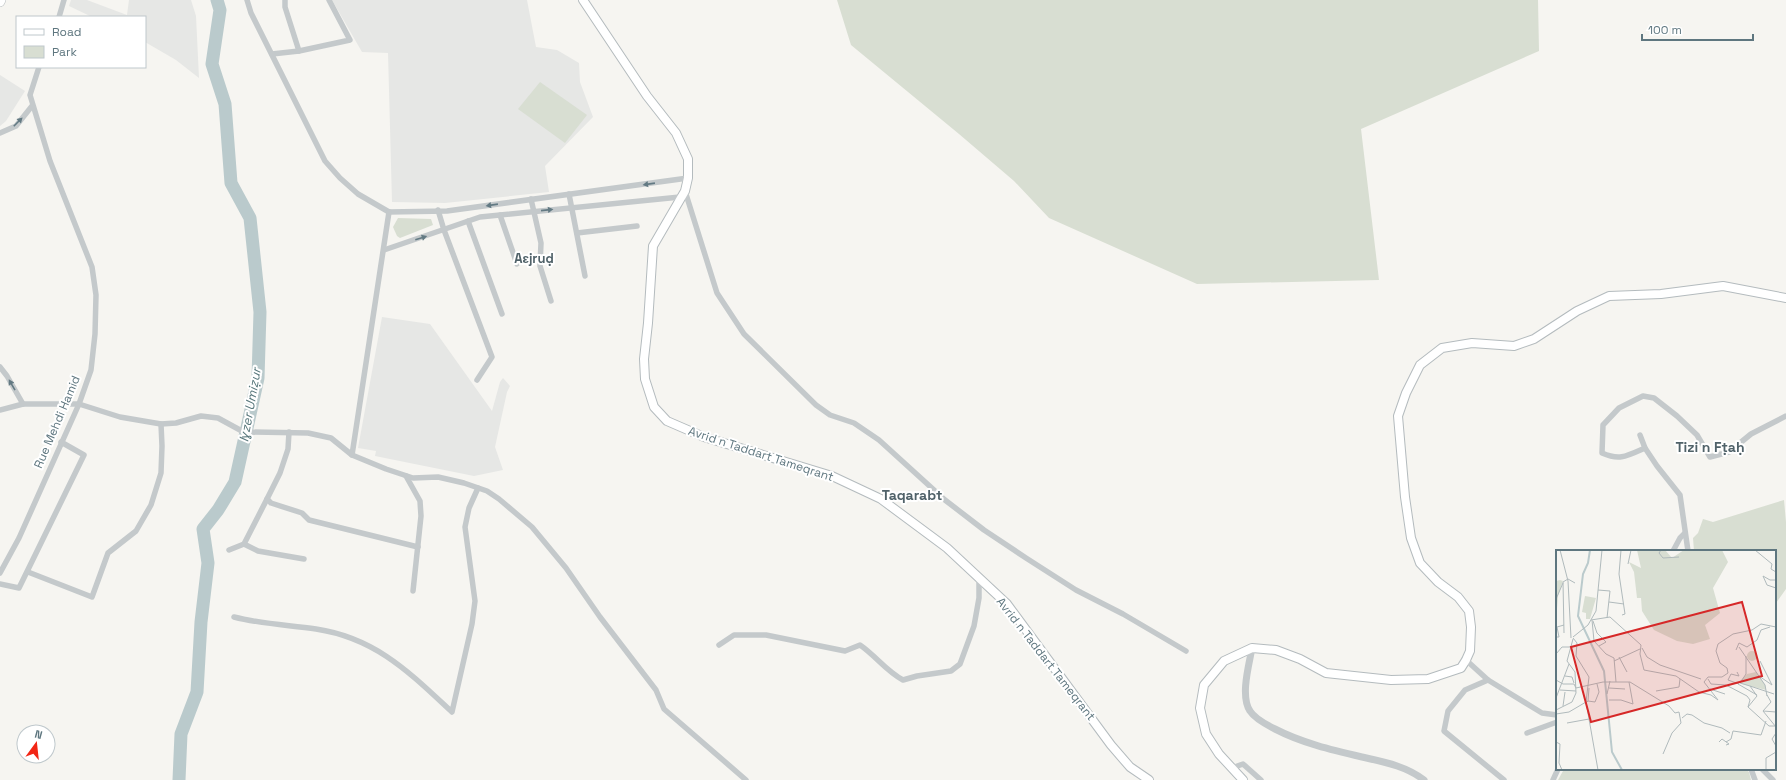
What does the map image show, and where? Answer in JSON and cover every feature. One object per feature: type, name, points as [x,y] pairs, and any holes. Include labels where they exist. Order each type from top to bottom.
[{"type":"main road","name":"Avrid n Taddart Tameqrant","points":[[583,0],[647,96],[676,133],[688,159],[688,178],[683,194],[653,246],[644,359],[645,379],[654,407],[667,421],[704,437],[832,476],[881,498],[947,548],[1007,604],[1111,745],[1130,767],[1149,780]]},
{"type":"main road","points":[[1244,780],[1219,754],[1206,734],[1200,708],[1204,685],[1224,661],[1252,648],[1276,650],[1300,659],[1326,673],[1391,680],[1428,678],[1460,668],[1470,651],[1471,627],[1469,611],[1458,597],[1438,582],[1420,563],[1411,538],[1405,497],[1398,416],[1406,393],[1420,365],[1442,348],[1472,343],[1514,346],[1534,339],[1577,311],[1609,296],[1661,294],[1723,286],[1786,298]]},
{"type":"street","points":[[59,16],[64,0]]},
{"type":"street","points":[[247,0],[325,161],[340,178],[358,194],[389,212],[438,210],[688,178]]},
{"type":"street","points":[[285,0],[285,6],[299,51]]},
{"type":"street","points":[[272,54],[299,51],[350,40],[329,0]]},
{"type":"street","name":"Rue Mehdi Hamid","points":[[0,573],[19,538],[79,404],[91,370],[96,294],[92,267],[50,161],[32,106],[30,95],[39,68]]},
{"type":"street","points":[[0,133],[16,126],[32,106]]},
{"type":"street","points":[[569,194],[585,276]]},
{"type":"street","points":[[384,250],[480,217],[683,194],[717,293],[744,334],[816,405],[830,415],[854,424],[878,440],[945,500],[984,530],[1026,558],[1076,590],[1123,614],[1186,651]]},
{"type":"street","points":[[531,199],[541,243],[540,266],[551,302]]},
{"type":"street","points":[[438,210],[444,230],[492,357],[477,380]]},
{"type":"street","points":[[352,455],[389,212]]},
{"type":"street","points":[[500,215],[517,264]]},
{"type":"street","points":[[468,221],[502,314]]},
{"type":"street","points":[[577,233],[637,226]]},
{"type":"street","points":[[0,367],[23,404]]},
{"type":"street","points":[[1645,448],[1626,456],[1613,458],[1602,453],[1603,425],[1619,408],[1643,396],[1654,398],[1697,435],[1710,457],[1729,452],[1751,434],[1786,416]]},
{"type":"street","points":[[0,410],[23,404],[79,404],[120,417],[161,424],[176,423],[201,416],[218,418],[240,430],[258,434],[289,432],[308,433],[331,438],[352,455],[406,476],[413,478],[438,477],[487,491],[500,499],[532,527],[566,568],[600,617],[656,690],[664,709],[746,780]]},
{"type":"street","points":[[28,572],[92,596],[108,553],[136,531],[151,505],[161,473],[161,424]]},
{"type":"street","points":[[230,550],[244,544],[267,500],[280,473],[288,449],[289,432]]},
{"type":"street","points":[[1640,435],[1645,448],[1663,475],[1680,495],[1685,523],[1684,533],[1688,550]]},
{"type":"street","points":[[0,584],[19,588],[84,455],[61,442]]},
{"type":"street","points":[[406,476],[420,501],[421,516],[414,591]]},
{"type":"street","points":[[234,617],[256,623],[317,629],[351,639],[384,653],[402,666],[452,712],[472,624],[475,601],[465,527],[469,508],[478,488]]},
{"type":"street","points":[[267,500],[271,503],[302,513],[309,520],[418,547]]},
{"type":"street","points":[[1674,550],[1684,533]]},
{"type":"street","points":[[244,544],[258,551],[304,559]]},
{"type":"street","points":[[719,645],[734,635],[766,635],[845,651],[860,645],[870,652],[892,674],[903,680],[924,674],[951,670],[960,664],[974,626],[979,598],[979,578]]},
{"type":"street","points":[[1252,648],[1247,673],[1245,697],[1250,711],[1266,724],[1294,739],[1396,765],[1416,774],[1424,780]]},
{"type":"street","points":[[1466,660],[1488,680],[1542,712],[1556,714]]},
{"type":"street","points":[[1488,680],[1465,690],[1448,711],[1444,731],[1504,780]]},
{"type":"street","points":[[1527,733],[1556,722]]},
{"type":"street","points":[[1232,768],[1243,764],[1261,780]]},
{"type":"street","points":[[1553,780],[1558,770]]},
{"type":"street","points":[[1753,770],[1755,780]]},
{"type":"street","points":[[1763,770],[1773,780]]},
{"type":"shaded area","points":[[71,0],[87,0],[127,15],[129,0],[191,0],[196,16],[199,78],[176,60],[146,43],[146,16],[90,16],[69,6]]},
{"type":"shaded area","points":[[332,0],[527,0],[536,47],[557,50],[579,63],[580,82],[593,117],[545,166],[549,192],[445,203],[392,202],[388,53],[362,52]]},
{"type":"shaded area","points":[[0,75],[25,91],[6,121],[0,126]]},
{"type":"shaded area","points":[[382,317],[430,324],[492,411],[500,382],[503,378],[510,386],[507,392],[495,447],[503,470],[474,476],[375,456],[376,451],[358,448]]},
{"type":"green space","points":[[837,0],[1538,0],[1539,51],[1361,129],[1379,280],[1197,284],[1049,218],[1014,181],[851,45]]},
{"type":"green space","points":[[540,82],[587,115],[565,143],[518,109]]},
{"type":"green space","points":[[398,218],[431,219],[433,225],[400,238],[397,236],[393,227]]},
{"type":"green space","points":[[1784,500],[1786,522],[1786,589],[1776,603],[1776,550],[1694,550],[1693,538],[1698,533],[1703,519],[1713,522]]},
{"type":"green space","points":[[1746,770],[1749,772],[1751,780],[1558,780],[1563,771]]},
{"type":"waterway","name":"Iɣzer Umiẓur","points":[[179,780],[181,734],[197,692],[201,622],[208,563],[203,529],[218,510],[235,482],[258,378],[260,312],[250,218],[231,183],[225,104],[212,64],[220,10],[217,0]]},
{"type":"district","name":"Aɛjruḍ","points":[[534,258]]},
{"type":"district","name":"Tizi n Fṭaḥ","points":[[1710,447]]},
{"type":"district","name":"Taqarabt","points":[[912,495]]}]
